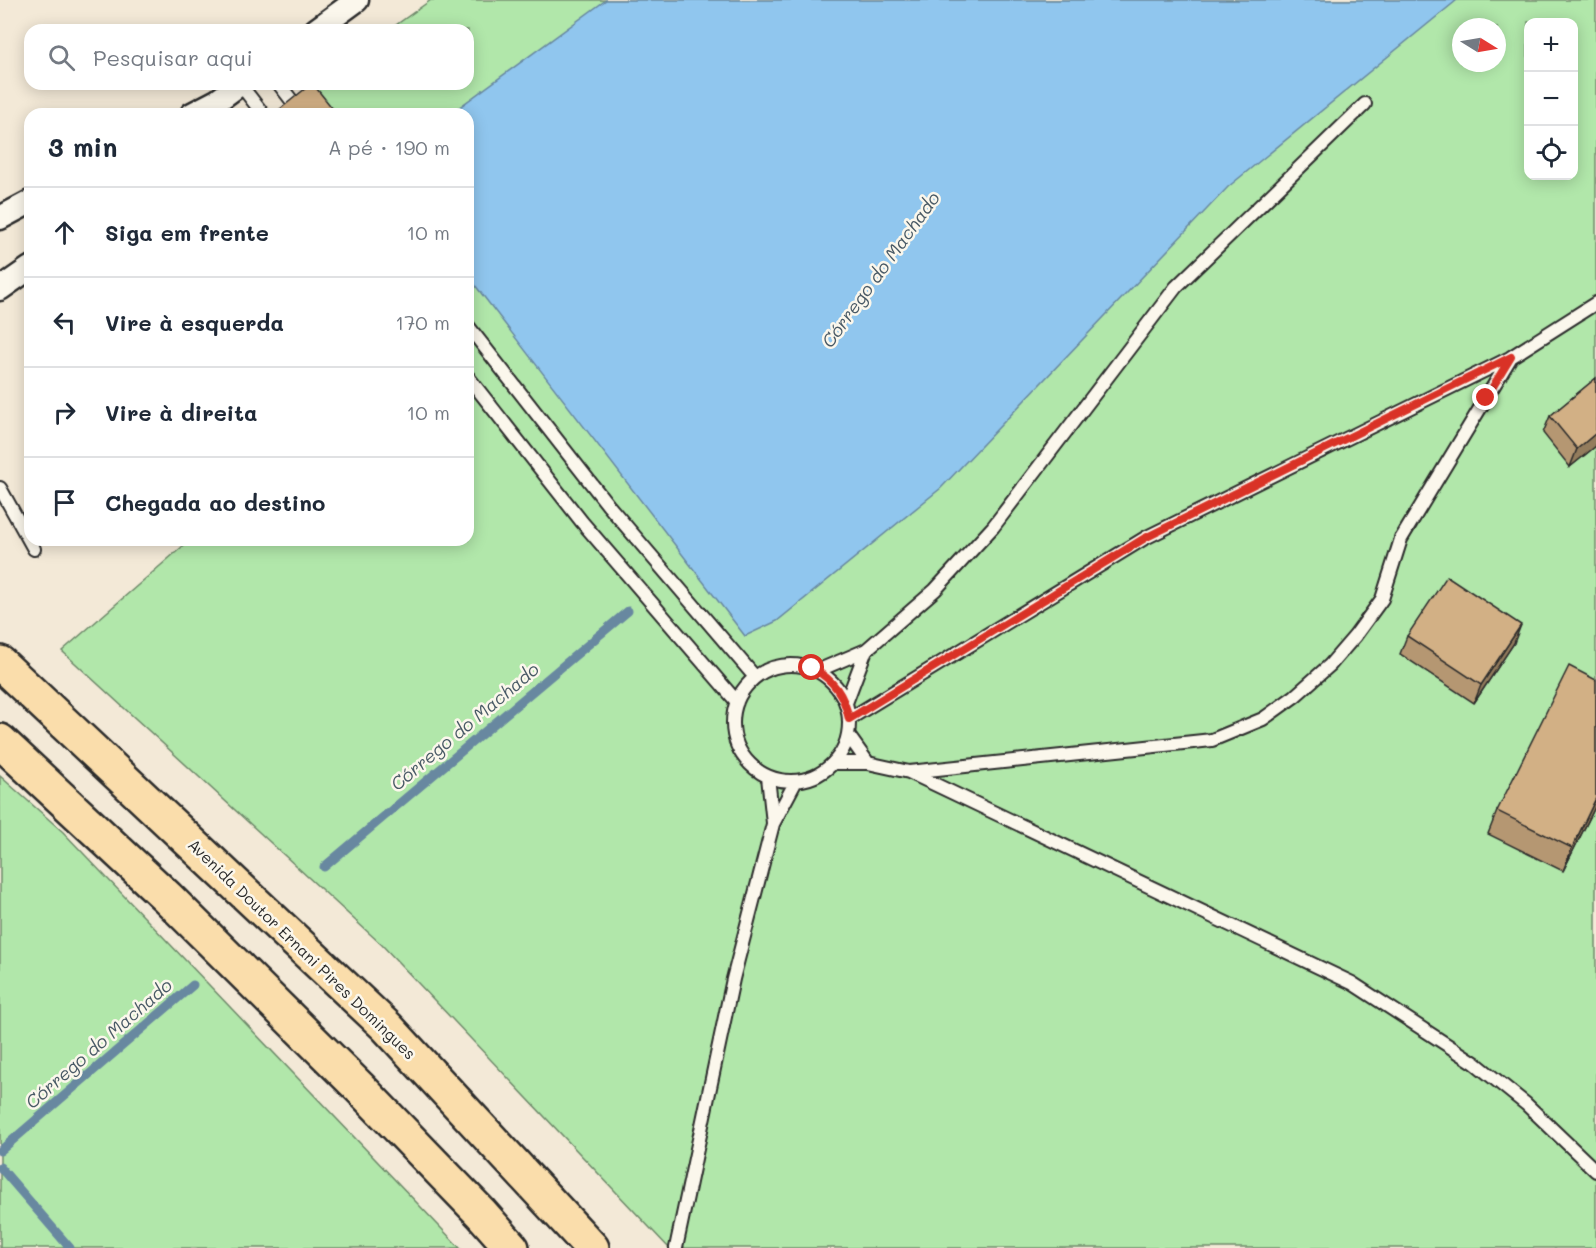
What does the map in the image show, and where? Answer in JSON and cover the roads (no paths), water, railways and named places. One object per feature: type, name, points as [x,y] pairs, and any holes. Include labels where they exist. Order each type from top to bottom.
[{"type":"main road","name":"Avenida Doutor Ernani Pires Domingues","points":[[0,663],[387,1028],[592,1248]]},
{"type":"main road","points":[[0,741],[175,905],[360,1088],[512,1248]]},
{"type":"street","points":[[324,24],[357,0]]},
{"type":"street","points":[[203,108],[231,90]]},
{"type":"street","points":[[0,218],[24,205]]},
{"type":"street","points":[[0,289],[24,272]]},
{"type":"lane","points":[[245,90],[258,108]]},
{"type":"lane","points":[[284,90],[297,108]]},
{"type":"lane","points":[[818,671],[866,650],[935,590],[993,527],[1176,287],[1365,104]]},
{"type":"lane","points":[[849,719],[1145,538],[1511,357],[1596,303]]},
{"type":"lane","points":[[474,334],[608,505],[755,677]]},
{"type":"lane","points":[[909,772],[1212,740],[1263,720],[1295,696],[1330,664],[1382,600],[1401,540],[1511,357]]},
{"type":"lane","points":[[474,385],[582,522],[737,702]]},
{"type":"lane","points":[[0,488],[24,531]]},
{"type":"lane","points":[[846,703],[866,650]]},
{"type":"lane","points":[[796,664],[818,671],[838,688],[846,703],[849,719],[848,735],[843,750],[834,763],[807,780],[776,780],[768,777],[747,763],[737,748],[733,731],[733,713],[737,702],[749,681],[779,665],[796,664]]},
{"type":"lane","points":[[848,735],[868,763]]},
{"type":"lane","points":[[834,763],[868,763],[909,772],[1352,983],[1475,1063],[1526,1104],[1596,1171]]},
{"type":"lane","points":[[768,777],[773,824]]},
{"type":"lane","points":[[676,1248],[733,979],[773,824],[796,781]]},
{"type":"water","points":[[606,0],[1457,0],[1228,187],[941,488],[777,621],[745,636],[474,284],[474,108],[458,108]]},
{"type":"waterway","name":"Córrego do Machado","points":[[324,867],[628,611]]},
{"type":"waterway","name":"Córrego do Machado","points":[[0,1151],[193,985]]},
{"type":"waterway","points":[[0,1167],[70,1248]]}]
